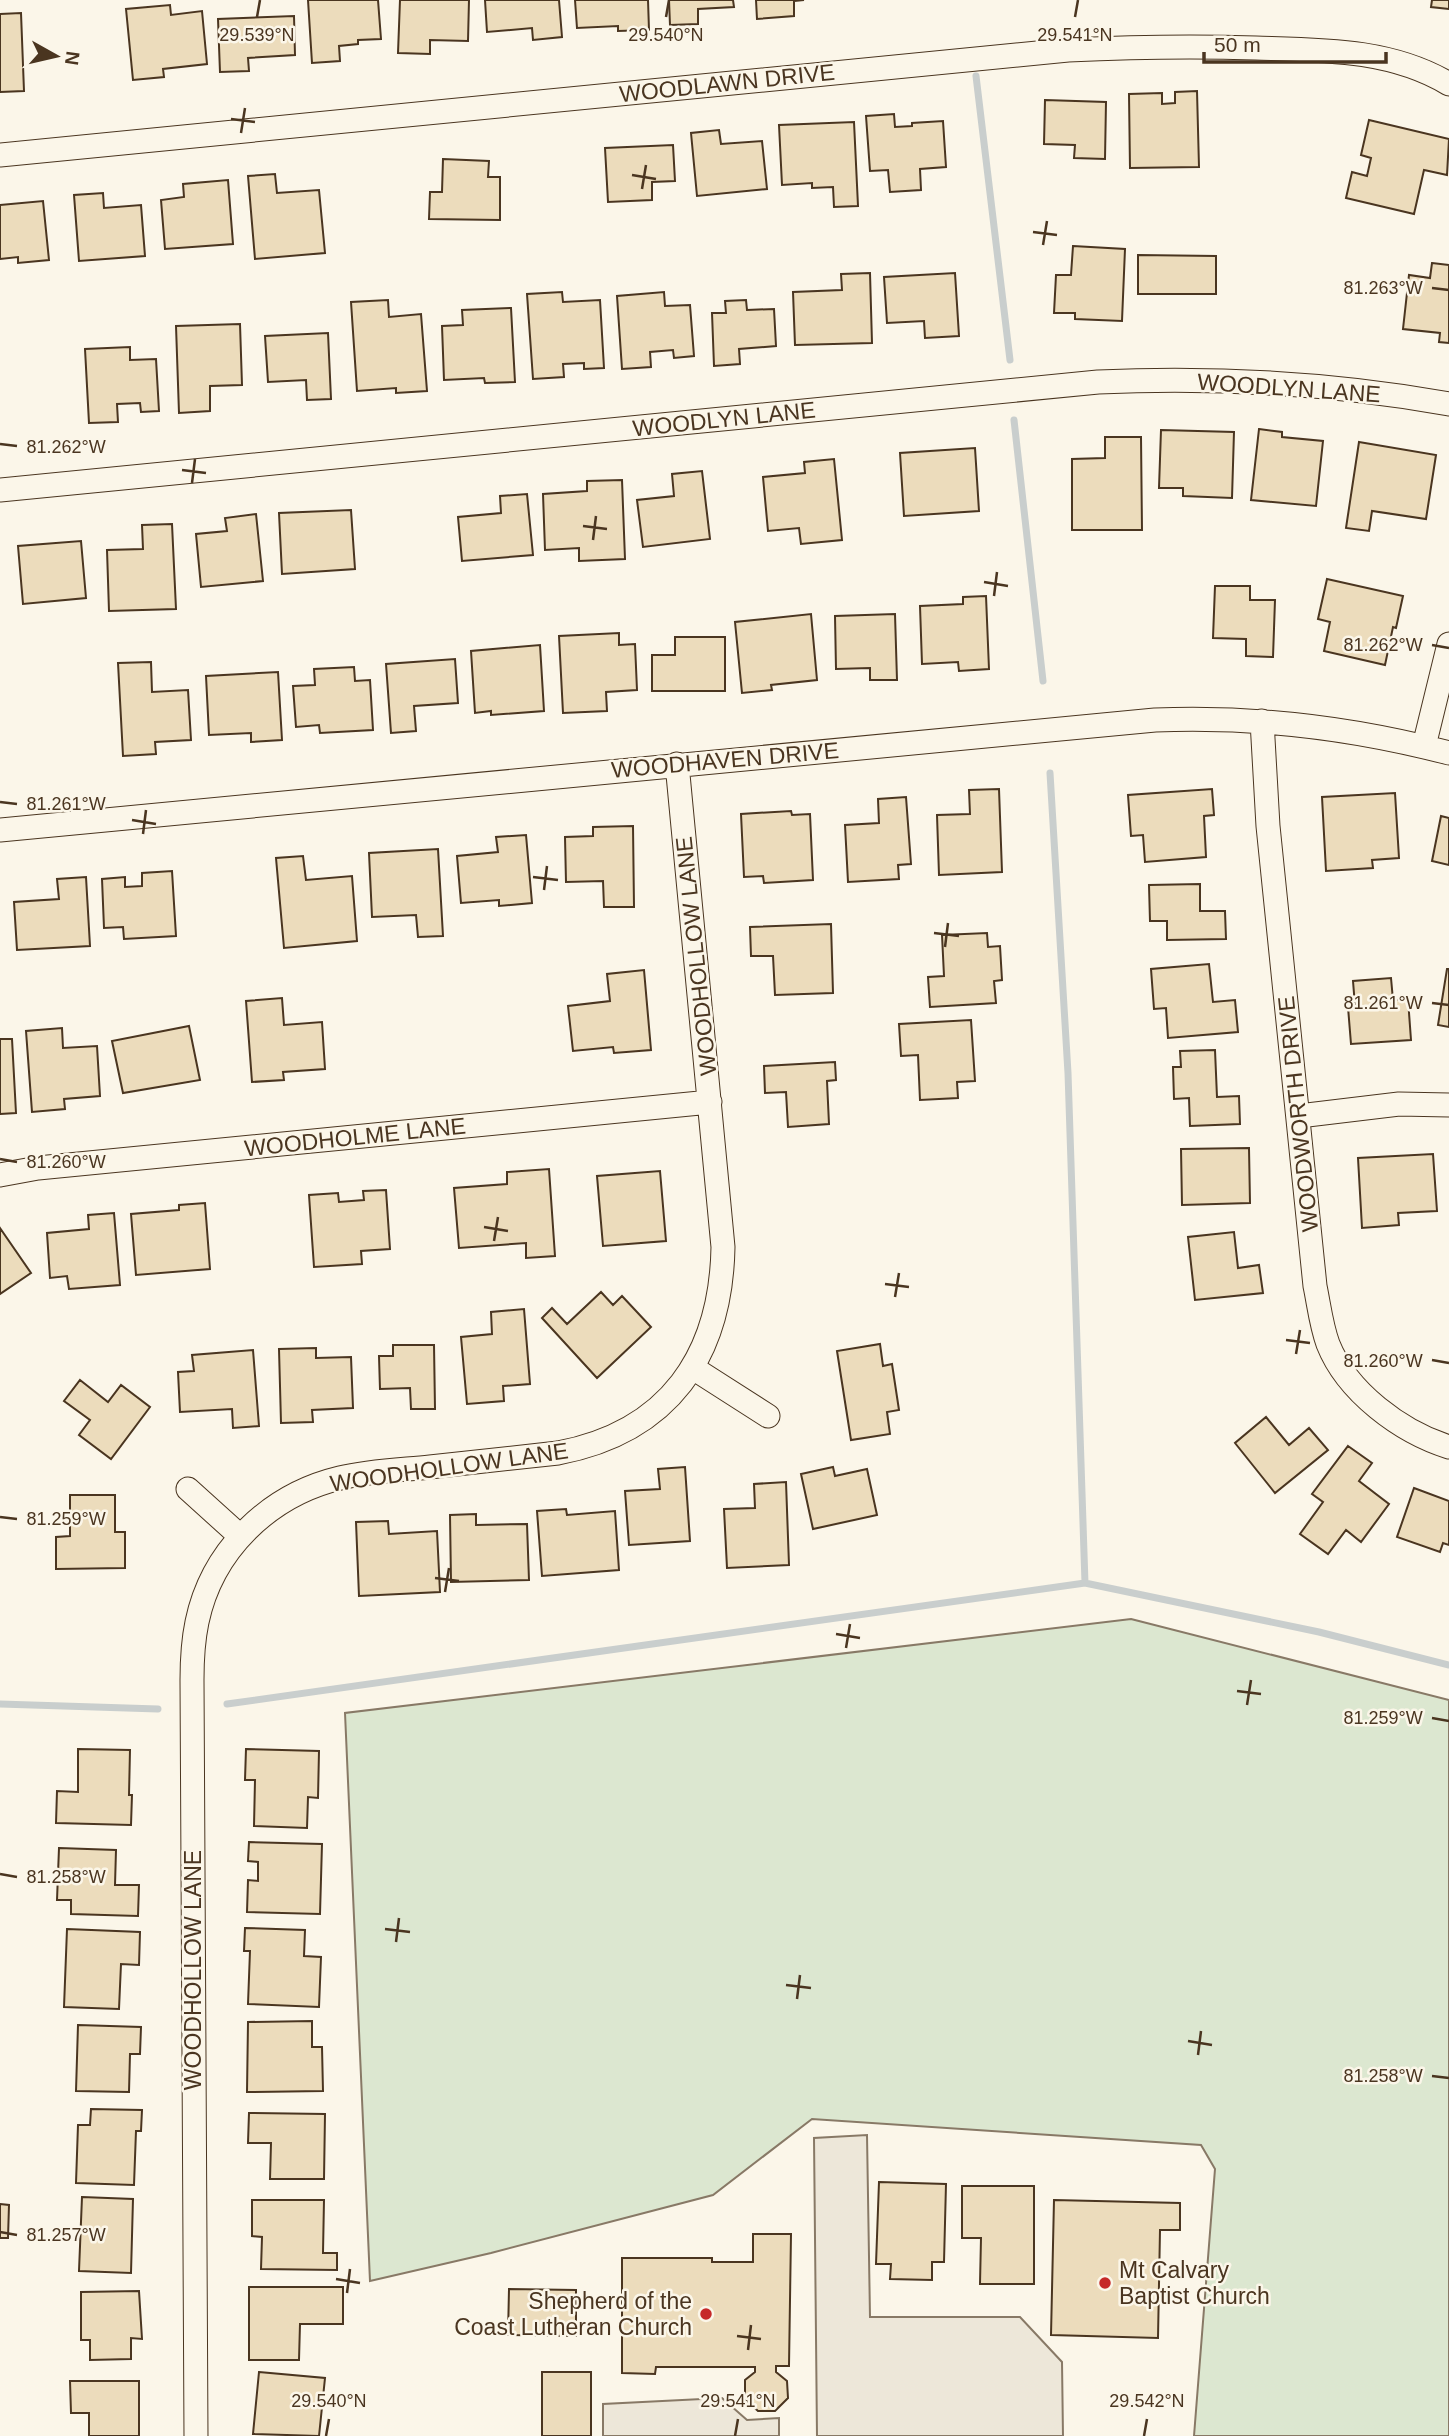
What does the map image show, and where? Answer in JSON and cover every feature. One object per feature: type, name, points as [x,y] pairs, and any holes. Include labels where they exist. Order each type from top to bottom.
[{"type":"street","name":"WOODLAWN DRIVE","points":[[0,155],[1040,52],[1109,48],[1191,46],[1358,54],[1409,64],[1449,84]]},
{"type":"street","name":"WOODLYN LANE","points":[[0,491],[1098,382],[1255,382],[1335,388],[1449,404]]},
{"type":"street","points":[[1424,746],[1449,644]]},
{"type":"street","name":"WOODHAVEN DRIVE","points":[[0,830],[1114,723],[1191,719],[1262,721],[1364,734],[1449,753]]},
{"type":"street","name":"WOODWORTH DRIVE","points":[[1262,721],[1268,827],[1315,1286],[1323,1328],[1334,1356],[1360,1390],[1389,1416],[1422,1436],[1449,1447]]},
{"type":"street","name":"WOODHOLLOW LANE","points":[[196,2436],[193,1654],[197,1620],[208,1588],[222,1560],[240,1536],[262,1516],[289,1498],[315,1486],[365,1473],[558,1453],[594,1444],[625,1430],[648,1415],[672,1394],[693,1368],[714,1320],[722,1274],[722,1231],[677,764]]},
{"type":"street","name":"WOODHOLME LANE","points":[[0,1175],[38,1168],[710,1102]]},
{"type":"street","points":[[1299,1116],[1399,1104],[1449,1105]]},
{"type":"street","points":[[693,1368],[768,1416]]},
{"type":"street","points":[[188,1489],[240,1536]]},
{"type":"green space","points":[[1131,1619],[1449,1700],[1449,2436],[1194,2436],[1215,2169],[1201,2145],[812,2119],[713,2195],[491,2253],[370,2281],[345,1713]]},
{"type":"shaded area","points":[[867,2135],[870,2317],[1020,2317],[1062,2362],[1063,2436],[817,2436],[814,2138]]},
{"type":"shaded area","points":[[722,2398],[747,2420],[779,2418],[779,2436],[603,2436],[603,2404]]},
{"type":"building","points":[[308,0],[378,0],[381,39],[358,40],[358,44],[339,46],[340,61],[312,63]]},
{"type":"building","points":[[400,0],[469,0],[468,41],[430,40],[430,54],[398,53]]},
{"type":"building","points":[[485,0],[559,0],[562,37],[533,40],[532,28],[487,32]]},
{"type":"building","points":[[575,0],[648,0],[649,30],[618,31],[618,26],[577,28]]},
{"type":"building","points":[[669,0],[733,0],[734,7],[698,9],[698,24],[670,25]]},
{"type":"building","points":[[756,0],[804,0],[794,1],[794,16],[757,19]]},
{"type":"building","points":[[1432,0],[1449,0],[1449,9],[1431,7]]},
{"type":"building","points":[[170,5],[171,15],[202,11],[207,64],[163,69],[164,77],[133,80],[126,9]]},
{"type":"building","points":[[21,13],[24,91],[0,92],[0,14]]},
{"type":"building","points":[[294,16],[295,55],[248,58],[249,71],[220,72],[218,19]]},
{"type":"building","points":[[1197,91],[1199,167],[1130,168],[1129,94],[1162,93],[1162,104],[1175,103],[1175,92]]},
{"type":"building","points":[[1045,100],[1106,102],[1105,159],[1074,158],[1075,145],[1044,144]]},
{"type":"building","points":[[894,114],[895,127],[943,121],[946,167],[920,169],[921,190],[890,192],[888,170],[870,171],[866,116]]},
{"type":"building","points":[[1369,120],[1449,139],[1447,175],[1424,170],[1414,214],[1346,198],[1352,172],[1367,176],[1371,158],[1361,155]]},
{"type":"building","points":[[854,122],[858,206],[834,207],[833,187],[812,188],[812,183],[782,185],[779,125]]},
{"type":"building","points":[[719,130],[721,144],[762,141],[767,189],[697,196],[691,133]]},
{"type":"building","points":[[673,145],[675,181],[652,182],[652,200],[608,202],[605,148]]},
{"type":"building","points":[[443,159],[489,161],[488,177],[500,177],[500,220],[429,219],[430,192],[442,192]]},
{"type":"building","points":[[275,174],[277,193],[319,190],[325,253],[255,259],[248,176]]},
{"type":"building","points":[[228,180],[233,244],[165,249],[161,200],[184,197],[183,184]]},
{"type":"building","points":[[103,193],[104,208],[141,205],[145,256],[79,261],[74,195]]},
{"type":"building","points":[[43,201],[49,260],[18,263],[18,257],[0,259],[0,205]]},
{"type":"building","points":[[1073,246],[1125,249],[1122,321],[1075,319],[1075,313],[1054,313],[1056,275],[1071,275]]},
{"type":"building","points":[[1138,255],[1216,256],[1216,294],[1138,294]]},
{"type":"building","points":[[1432,263],[1449,265],[1449,343],[1439,342],[1440,333],[1403,329],[1409,275],[1430,278]]},
{"type":"building","points":[[870,273],[872,343],[795,345],[793,292],[842,290],[841,274]]},
{"type":"building","points":[[955,273],[959,336],[925,338],[924,321],[887,323],[884,277]]},
{"type":"building","points":[[562,292],[563,302],[600,300],[604,368],[584,369],[584,363],[563,364],[564,377],[533,379],[527,294]]},
{"type":"building","points":[[664,292],[665,306],[690,305],[694,356],[674,358],[673,350],[650,352],[651,367],[622,369],[617,296]]},
{"type":"building","points":[[388,300],[389,317],[421,314],[427,391],[396,393],[396,388],[357,391],[351,302]]},
{"type":"building","points":[[746,300],[747,310],[774,309],[776,346],[739,349],[740,364],[714,366],[712,313],[726,313],[725,301]]},
{"type":"building","points":[[511,308],[515,382],[485,383],[484,378],[444,380],[442,326],[463,325],[462,310]]},
{"type":"building","points":[[240,324],[242,385],[210,386],[210,411],[179,413],[176,326]]},
{"type":"building","points":[[328,333],[331,399],[307,400],[306,380],[268,382],[265,336]]},
{"type":"building","points":[[130,347],[130,360],[156,359],[159,411],[141,412],[140,403],[117,404],[118,422],[89,423],[85,349]]},
{"type":"building","points":[[1259,429],[1282,432],[1282,437],[1323,441],[1316,506],[1251,500]]},
{"type":"building","points":[[1161,430],[1234,432],[1232,498],[1183,496],[1183,488],[1159,488]]},
{"type":"building","points":[[1105,437],[1141,437],[1142,530],[1072,530],[1072,459],[1105,458]]},
{"type":"building","points":[[1359,442],[1436,455],[1426,519],[1372,511],[1369,531],[1346,528]]},
{"type":"building","points":[[975,448],[979,511],[904,516],[900,453]]},
{"type":"building","points":[[834,459],[842,540],[801,544],[799,528],[768,531],[763,477],[805,473],[804,462]]},
{"type":"building","points":[[702,471],[710,539],[643,547],[637,500],[674,496],[672,474]]},
{"type":"building","points":[[622,480],[625,559],[579,561],[579,548],[545,550],[543,494],[587,491],[587,481]]},
{"type":"building","points":[[527,494],[533,555],[462,561],[458,517],[501,513],[500,496]]},
{"type":"building","points":[[351,510],[355,569],[282,574],[279,513]]},
{"type":"building","points":[[256,514],[263,581],[201,587],[196,534],[227,531],[225,518]]},
{"type":"building","points":[[172,524],[176,609],[109,611],[107,550],[143,549],[142,525]]},
{"type":"building","points":[[81,541],[86,598],[23,604],[18,546]]},
{"type":"building","points":[[1327,579],[1403,596],[1385,665],[1324,651],[1330,622],[1318,619]]},
{"type":"building","points":[[1215,586],[1250,586],[1250,600],[1275,600],[1273,657],[1246,656],[1246,639],[1213,638]]},
{"type":"building","points":[[986,596],[989,669],[959,671],[958,662],[922,664],[920,606],[963,604],[963,597]]},
{"type":"building","points":[[811,614],[817,680],[771,685],[772,690],[742,693],[735,622]]},
{"type":"building","points":[[895,614],[897,680],[870,680],[870,668],[836,669],[835,616]]},
{"type":"building","points":[[619,633],[619,645],[635,644],[637,690],[606,692],[607,711],[563,713],[559,636]]},
{"type":"building","points":[[675,637],[725,637],[725,691],[652,691],[652,655],[675,655]]},
{"type":"building","points":[[540,645],[544,711],[491,715],[491,711],[475,713],[471,651]]},
{"type":"building","points":[[455,659],[458,703],[414,706],[416,731],[391,733],[386,664]]},
{"type":"building","points":[[151,662],[152,692],[188,690],[191,740],[155,742],[156,754],[123,756],[118,663]]},
{"type":"building","points":[[354,667],[355,681],[370,680],[373,730],[320,733],[319,725],[296,727],[293,686],[315,685],[314,669]]},
{"type":"building","points":[[278,672],[282,740],[251,742],[251,733],[209,735],[206,676]]},
{"type":"building","points":[[999,789],[1002,872],[939,875],[937,815],[970,814],[969,790]]},
{"type":"building","points":[[1212,789],[1214,815],[1204,816],[1206,857],[1145,862],[1143,835],[1131,836],[1128,795]]},
{"type":"building","points":[[1395,793],[1399,858],[1372,860],[1373,868],[1326,871],[1322,797]]},
{"type":"building","points":[[906,797],[911,864],[898,865],[899,879],[848,882],[845,825],[879,823],[878,799]]},
{"type":"building","points":[[791,811],[792,815],[810,814],[813,880],[764,883],[763,876],[744,877],[741,814]]},
{"type":"building","points":[[1441,816],[1449,818],[1449,865],[1432,861]]},
{"type":"building","points":[[633,826],[634,907],[604,907],[603,881],[566,882],[565,837],[593,836],[593,827]]},
{"type":"building","points":[[526,835],[532,903],[499,906],[499,900],[461,903],[457,856],[498,852],[496,837]]},
{"type":"building","points":[[438,849],[443,936],[418,937],[416,915],[372,917],[369,853]]},
{"type":"building","points":[[303,856],[306,880],[352,876],[357,941],[284,948],[276,858]]},
{"type":"building","points":[[172,871],[176,936],[124,939],[123,927],[104,928],[102,879],[125,877],[125,887],[142,886],[142,873]]},
{"type":"building","points":[[86,877],[90,946],[17,950],[14,902],[59,899],[57,879]]},
{"type":"building","points":[[1200,884],[1200,911],[1225,911],[1226,939],[1167,940],[1167,921],[1150,921],[1149,885]]},
{"type":"building","points":[[831,924],[833,993],[775,995],[773,956],[751,956],[750,927]]},
{"type":"building","points":[[987,933],[988,947],[1000,946],[1002,980],[994,981],[996,1003],[930,1007],[928,977],[944,976],[942,935]]},
{"type":"building","points":[[1209,964],[1213,1002],[1235,1000],[1238,1032],[1168,1038],[1166,1008],[1154,1009],[1151,969]]},
{"type":"building","points":[[1449,969],[1449,1027],[1438,1025]]},
{"type":"building","points":[[644,970],[651,1050],[614,1053],[613,1047],[573,1051],[568,1006],[610,1001],[607,974]]},
{"type":"building","points":[[1391,978],[1393,1000],[1408,999],[1411,1040],[1351,1044],[1348,1007],[1355,1006],[1353,981]]},
{"type":"building","points":[[282,998],[284,1025],[322,1022],[325,1069],[283,1072],[284,1080],[252,1082],[246,1001]]},
{"type":"building","points":[[971,1020],[975,1081],[957,1082],[958,1098],[920,1100],[918,1055],[901,1056],[899,1024]]},
{"type":"building","points":[[189,1026],[200,1080],[123,1093],[112,1041]]},
{"type":"building","points":[[62,1028],[63,1048],[97,1046],[100,1096],[64,1099],[65,1109],[32,1112],[26,1031]]},
{"type":"building","points":[[0,1039],[12,1039],[16,1113],[0,1114]]},
{"type":"building","points":[[1215,1050],[1217,1097],[1239,1096],[1240,1124],[1190,1126],[1189,1098],[1174,1099],[1173,1067],[1181,1067],[1180,1051]]},
{"type":"building","points":[[835,1062],[836,1080],[827,1081],[829,1124],[788,1127],[786,1092],[765,1093],[764,1066]]},
{"type":"building","points":[[1249,1148],[1250,1203],[1182,1205],[1181,1149]]},
{"type":"building","points":[[1433,1154],[1437,1211],[1398,1213],[1399,1225],[1362,1228],[1358,1158]]},
{"type":"building","points":[[549,1169],[555,1256],[526,1258],[526,1243],[459,1248],[454,1188],[507,1184],[507,1172]]},
{"type":"building","points":[[660,1171],[666,1241],[603,1246],[597,1176]]},
{"type":"building","points":[[386,1190],[390,1249],[361,1251],[362,1264],[314,1267],[309,1195],[338,1193],[339,1202],[364,1200],[363,1191]]},
{"type":"building","points":[[205,1203],[210,1269],[136,1275],[131,1214],[179,1210],[179,1205]]},
{"type":"building","points":[[114,1213],[120,1285],[69,1289],[67,1276],[50,1278],[47,1233],[89,1229],[88,1215]]},
{"type":"building","points":[[0,1228],[31,1273],[0,1294]]},
{"type":"building","points":[[1234,1232],[1238,1268],[1259,1265],[1263,1293],[1195,1300],[1188,1237]]},
{"type":"building","points":[[601,1292],[613,1305],[622,1296],[651,1327],[597,1378],[542,1318],[552,1308],[567,1324]]},
{"type":"building","points":[[524,1309],[530,1384],[503,1386],[504,1401],[467,1404],[461,1337],[492,1334],[491,1312]]},
{"type":"building","points":[[880,1344],[883,1366],[892,1364],[899,1410],[887,1412],[890,1434],[851,1440],[837,1351]]},
{"type":"building","points":[[393,1345],[434,1345],[435,1409],[411,1409],[410,1388],[380,1389],[379,1356],[393,1356]]},
{"type":"building","points":[[316,1348],[316,1358],[351,1357],[353,1408],[312,1410],[313,1422],[281,1423],[279,1349]]},
{"type":"building","points":[[253,1350],[259,1426],[233,1428],[232,1409],[180,1412],[178,1372],[194,1371],[192,1355]]},
{"type":"building","points":[[80,1380],[108,1402],[121,1385],[150,1407],[111,1459],[79,1435],[90,1420],[64,1401]]},
{"type":"building","points":[[1266,1417],[1289,1445],[1309,1428],[1328,1450],[1275,1493],[1235,1443]]},
{"type":"building","points":[[1348,1446],[1372,1463],[1359,1481],[1389,1504],[1361,1542],[1346,1530],[1328,1554],[1300,1534],[1323,1502],[1312,1494]]},
{"type":"building","points":[[685,1467],[690,1541],[629,1545],[625,1491],[660,1489],[658,1469]]},
{"type":"building","points":[[833,1467],[835,1476],[867,1469],[877,1515],[813,1529],[801,1474]]},
{"type":"building","points":[[786,1482],[789,1565],[727,1568],[724,1509],[755,1508],[754,1484]]},
{"type":"building","points":[[1414,1488],[1449,1501],[1449,1545],[1443,1543],[1440,1552],[1397,1537]]},
{"type":"building","points":[[70,1495],[115,1495],[115,1532],[125,1532],[125,1568],[56,1569],[56,1537],[70,1536]]},
{"type":"building","points":[[566,1509],[567,1515],[615,1511],[619,1570],[542,1576],[537,1511]]},
{"type":"building","points":[[476,1514],[476,1525],[527,1524],[529,1580],[451,1582],[450,1515]]},
{"type":"building","points":[[388,1521],[389,1534],[437,1531],[440,1592],[359,1596],[356,1522]]},
{"type":"building","points":[[78,1749],[130,1750],[131,1825],[56,1823],[57,1791],[78,1792]]},
{"type":"building","points":[[246,1749],[319,1751],[318,1798],[308,1797],[307,1828],[254,1826],[255,1780],[245,1780]]},
{"type":"building","points":[[249,1842],[322,1844],[320,1914],[247,1912],[248,1880],[258,1881],[258,1862],[248,1861]]},
{"type":"building","points":[[59,1848],[116,1850],[115,1885],[139,1885],[138,1916],[71,1914],[71,1900],[57,1900]]},
{"type":"building","points":[[245,1928],[305,1930],[304,1956],[321,1957],[319,2007],[248,2004],[250,1951],[244,1951]]},
{"type":"building","points":[[67,1929],[140,1932],[139,1965],[121,1964],[119,2009],[64,2007]]},
{"type":"building","points":[[312,2021],[312,2047],[322,2047],[323,2091],[247,2092],[248,2022]]},
{"type":"building","points":[[78,2025],[141,2027],[140,2054],[130,2054],[129,2092],[76,2091]]},
{"type":"building","points":[[91,2109],[142,2110],[141,2131],[136,2131],[134,2185],[76,2183],[78,2125],[90,2125]]},
{"type":"building","points":[[249,2113],[325,2114],[324,2179],[270,2179],[271,2143],[248,2143]]},
{"type":"building","points":[[879,2182],[946,2184],[944,2262],[932,2262],[932,2280],[890,2279],[891,2264],[876,2264]]},
{"type":"building","points":[[962,2186],[1034,2186],[1034,2284],[980,2284],[981,2238],[962,2238]]},
{"type":"building","points":[[82,2197],[133,2199],[131,2273],[79,2271]]},
{"type":"building","points":[[252,2200],[324,2200],[323,2253],[337,2253],[337,2270],[261,2269],[262,2237],[252,2236]]},
{"type":"building","name":"Mt Calvary Baptist Church","points":[[1054,2200],[1180,2203],[1180,2230],[1160,2230],[1158,2338],[1051,2335]]},
{"type":"building","points":[[0,2204],[9,2205],[8,2238],[0,2238]]},
{"type":"building","name":"Shepherd of the Coast Lutheran Church","points":[[753,2234],[791,2234],[789,2366],[776,2366],[776,2372],[787,2381],[788,2398],[775,2411],[758,2411],[745,2399],[745,2380],[755,2372],[755,2367],[656,2367],[655,2374],[622,2373],[622,2258],[712,2258],[712,2262],[753,2262]]},
{"type":"building","points":[[249,2287],[343,2287],[343,2324],[300,2324],[299,2360],[249,2360]]},
{"type":"building","points":[[509,2289],[576,2290],[576,2336],[508,2335]]},
{"type":"building","points":[[139,2291],[142,2339],[131,2338],[131,2359],[90,2360],[90,2340],[81,2340],[81,2292]]},
{"type":"building","points":[[259,2372],[325,2378],[319,2436],[253,2434]]},
{"type":"building","points":[[542,2372],[591,2372],[591,2436],[542,2436]]},
{"type":"building","points":[[70,2381],[139,2381],[139,2436],[89,2436],[89,2413],[71,2413]]},
{"type":"waterway","points":[[976,76],[1010,360]]},
{"type":"waterway","points":[[1014,420],[1043,681]]},
{"type":"waterway","points":[[1050,773],[1068,1073],[1085,1583]]},
{"type":"waterway","points":[[227,1704],[1085,1583],[1319,1632],[1449,1665]]},
{"type":"waterway","points":[[0,1704],[158,1709]]},
{"type":"place","name":"Mt Calvary Baptist Church","points":[[1105,2283]]},
{"type":"place","name":"Shepherd of the Coast Lutheran Church","points":[[706,2314]]}]
